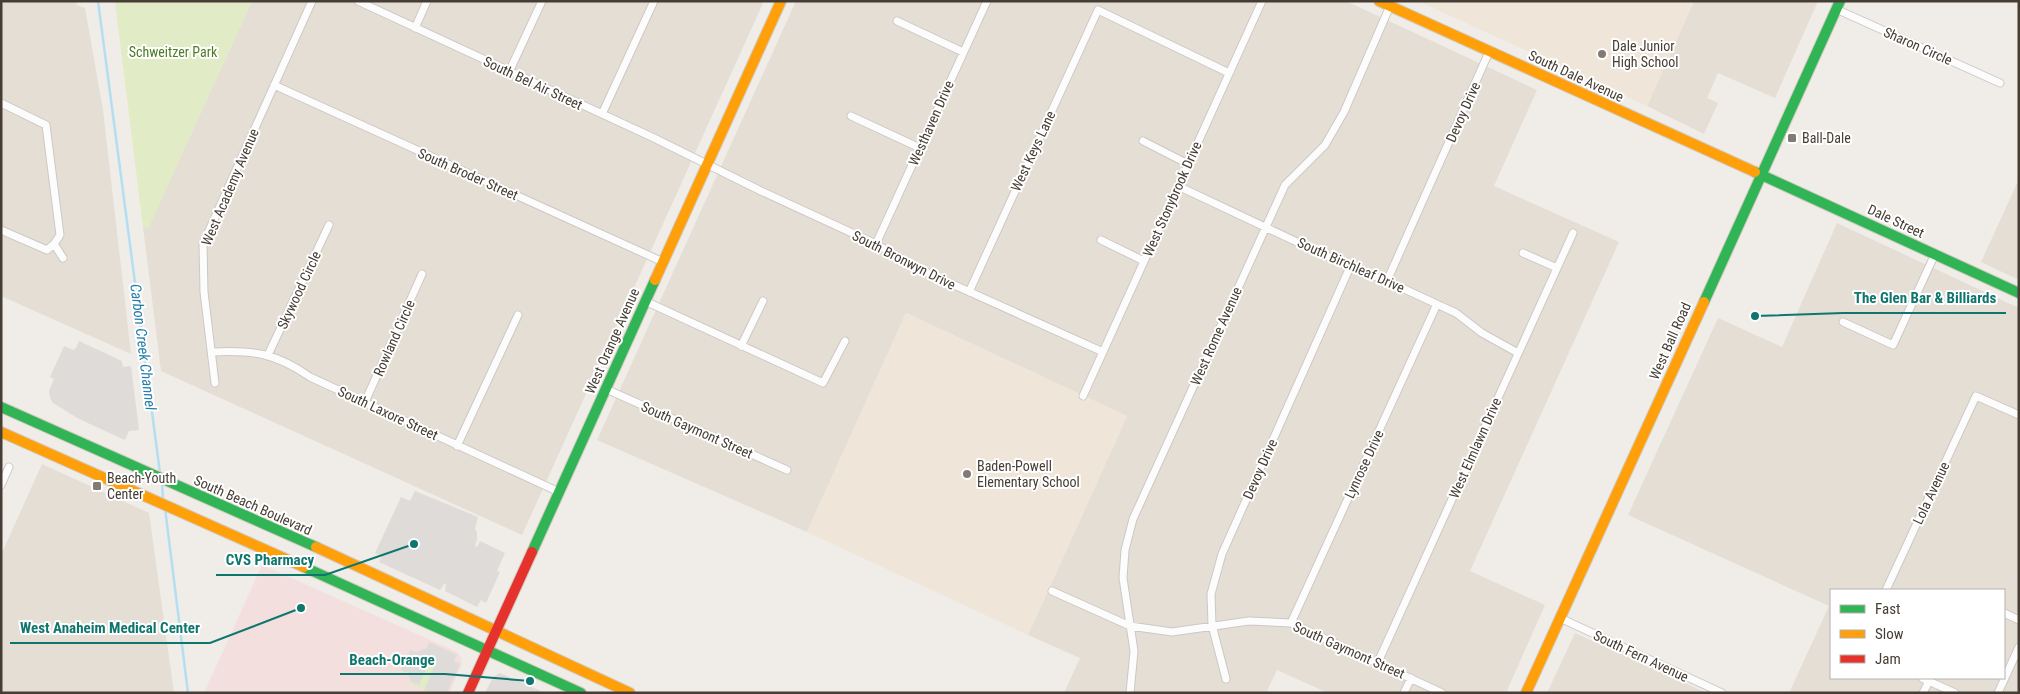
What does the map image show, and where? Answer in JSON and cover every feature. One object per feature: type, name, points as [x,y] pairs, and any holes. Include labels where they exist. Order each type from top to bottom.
[{"type":"main road","name":"West Orange Avenue","points":[[468,693],[781,1]]},
{"type":"main road","name":"South Dale Avenue","points":[[1379,1],[1761,175]]},
{"type":"main road","name":"West Ball Road","points":[[1526,693],[1838,5]]},
{"type":"main road","name":"Dale Street","points":[[1761,175],[2019,293]]},
{"type":"main road","name":"South Beach Boulevard","points":[[1,407],[357,565],[630,693]]},
{"type":"main road","points":[[1,432],[177,509],[581,693]]},
{"type":"street","name":"West Academy Avenue","points":[[215,383],[213,352],[204,292],[203,244],[312,1]]},
{"type":"street","name":"South Bel Air Street","points":[[358,1],[602,114],[707,165]]},
{"type":"street","points":[[415,28],[427,1]]},
{"type":"street","points":[[509,72],[542,1]]},
{"type":"street","points":[[602,114],[654,1]]},
{"type":"street","name":"Westhaven Drive","points":[[876,244],[986,1]]},
{"type":"street","name":"West Stonybrook Drive","points":[[1083,396],[1262,1]]},
{"type":"street","name":"Sharon Circle","points":[[1838,5],[2000,83]]},
{"type":"street","name":"West Rome Avenue","points":[[1130,693],[1134,650],[1123,578],[1125,550],[1134,519],[1285,185],[1325,145],[1344,112],[1390,6]]},
{"type":"street","name":"West Keys Lane","points":[[969,292],[1098,10],[1229,73]]},
{"type":"street","points":[[897,22],[963,52]]},
{"type":"street","name":"Devoy Drive","points":[[1387,281],[1490,52]]},
{"type":"street","name":"South Broder Street","points":[[274,86],[663,262]]},
{"type":"street","points":[[1,103],[46,125],[60,235],[54,244],[46,250],[1,230]]},
{"type":"street","points":[[851,116],[920,148]]},
{"type":"street","points":[[1143,141],[1188,164]]},
{"type":"street","name":"South Bronwyn Drive","points":[[707,165],[876,244],[921,270],[1103,352]]},
{"type":"street","name":"South Birchleaf Drive","points":[[1178,186],[1350,267],[1387,281],[1456,313],[1482,334],[1518,353]]},
{"type":"street","name":"Skywood Circle","points":[[268,355],[329,225]]},
{"type":"street","name":"West Elmlawn Drive","points":[[1378,662],[1572,233]]},
{"type":"street","points":[[1101,240],[1144,261]]},
{"type":"street","points":[[54,244],[63,258]]},
{"type":"street","points":[[1524,253],[1557,268]]},
{"type":"street","points":[[1843,322],[1893,346],[1935,254]]},
{"type":"street","name":"Devoy Drive","points":[[1226,679],[1212,625],[1211,594],[1222,554],[1350,267]]},
{"type":"street","name":"Rowland Circle","points":[[365,402],[422,274]]},
{"type":"street","points":[[645,301],[823,383],[845,341]]},
{"type":"street","points":[[741,346],[763,301]]},
{"type":"street","name":"Lynrose Drive","points":[[1291,623],[1437,304]]},
{"type":"street","points":[[457,446],[518,315]]},
{"type":"street","name":"South Laxore Street","points":[[213,352],[240,351],[268,355],[280,359],[310,377],[559,492]]},
{"type":"street","name":"South Gaymont Street","points":[[606,389],[787,470]]},
{"type":"street","name":"Lola Avenue","points":[[1886,589],[1976,396],[2019,415]]},
{"type":"street","points":[[1,484],[9,467]]},
{"type":"street","name":"South Gaymont Street","points":[[1052,591],[1130,626],[1172,632],[1249,621],[1291,623],[1442,693]]},
{"type":"street","points":[[2005,613],[2019,620]]},
{"type":"street","name":"South Fern Avenue","points":[[1560,618],[1722,693]]},
{"type":"street","points":[[2005,678],[2019,647]]},
{"type":"street","points":[[1404,693],[1411,678]]},
{"type":"street","points":[[1924,693],[1926,679],[1955,693]]},
{"type":"street","points":[[1998,693],[2004,679]]},
{"type":"shaded area","points":[[1,1],[78,1],[76,5],[85,8],[103,110],[131,354],[1,296]]},
{"type":"shaded area","points":[[252,1],[764,1],[522,535],[161,371],[143,227],[148,228]]},
{"type":"shaded area","points":[[796,1],[1346,1],[1537,90],[1494,186],[1619,242],[1470,571],[1545,605],[1506,693],[1328,693],[1277,670],[1266,693],[1064,693],[1080,658],[1028,635],[1127,416],[906,313],[807,532],[597,440]]},
{"type":"shaded area","name":"Dale Junior High School","points":[[1418,1],[1694,1],[1647,106]]},
{"type":"shaded area","points":[[1694,1],[1818,1],[1775,98],[1718,73],[1707,98],[1718,103],[1704,134],[1647,106]]},
{"type":"shaded area","points":[[2019,179],[2019,280],[1981,262]]},
{"type":"shaded area","points":[[1837,223],[2019,308],[2019,693],[1789,693],[1829,606],[1628,515],[1718,318],[1782,347]]},
{"type":"shaded area","name":"Baden-Powell Elementary School","points":[[906,313],[1127,416],[1028,635],[807,532]]},
{"type":"shaded area","points":[[79,341],[122,361],[123,367],[131,366],[139,430],[129,431],[125,440],[79,419],[53,403],[50,398],[49,391],[54,379],[50,377],[64,346],[73,350]]},
{"type":"shaded area","points":[[42,464],[149,513],[174,693],[1,693],[1,555]]},
{"type":"shaded area","points":[[415,491],[478,517],[475,529],[477,540],[475,546],[477,547],[480,541],[505,553],[497,571],[500,572],[486,603],[481,600],[477,607],[445,591],[446,584],[440,590],[379,562],[382,556],[375,553],[401,497],[410,501]]},
{"type":"shaded area","points":[[262,565],[457,652],[461,657],[462,664],[449,693],[204,693]]},
{"type":"shaded area","points":[[1575,633],[1707,693],[1547,693]]},
{"type":"shaded area","points":[[429,642],[457,655],[454,661],[460,664],[447,693],[424,691],[436,662],[430,660],[419,685],[411,682],[408,673],[401,670],[410,650],[416,652],[427,648]]},
{"type":"shaded area","points":[[500,673],[543,692],[485,693],[493,677]]},
{"type":"green space","name":"Schweitzer Park","points":[[115,1],[252,1],[148,229],[143,227]]},
{"type":"green space","points":[[430,660],[437,663],[424,691],[407,683],[411,682],[419,685]]},
{"type":"waterway","name":"Carbon Creek Channel","points":[[98,1],[160,473]]},
{"type":"waterway","name":"Carbon Creek Channel","points":[[162,484],[163,498]]},
{"type":"waterway","name":"Carbon Creek Channel","points":[[165,508],[188,693]]},
{"type":"traffic: fast","points":[[1704,302],[1840,1]]},
{"type":"traffic: fast","points":[[1755,172],[2019,293]]},
{"type":"traffic: fast","points":[[532,552],[655,280]]},
{"type":"traffic: fast","points":[[1,407],[316,547]]},
{"type":"traffic: fast","points":[[304,567],[581,693]]},
{"type":"traffic: slow","points":[[655,280],[781,1]]},
{"type":"traffic: slow","points":[[1379,1],[1755,172]]},
{"type":"traffic: slow","points":[[1526,693],[1704,302]]},
{"type":"traffic: slow","points":[[1,432],[304,567]]},
{"type":"traffic: slow","points":[[316,547],[630,693]]},
{"type":"traffic: jam","points":[[468,693],[532,552]]},
{"type":"place","name":"Dale Junior High School","points":[[1602,54]]},
{"type":"place","name":"Ball-Dale","points":[[1792,138]]},
{"type":"place","name":"The Glen Bar & Billiards","points":[[1755,316]]},
{"type":"place","name":"Baden-Powell Elementary School","points":[[967,474]]},
{"type":"place","name":"Beach-Youth Center","points":[[97,486]]},
{"type":"place","name":"CVS Pharmacy","points":[[414,544]]},
{"type":"place","name":"West Anaheim Medical Center","points":[[301,608]]},
{"type":"place","name":"Beach-Orange","points":[[530,681]]}]
